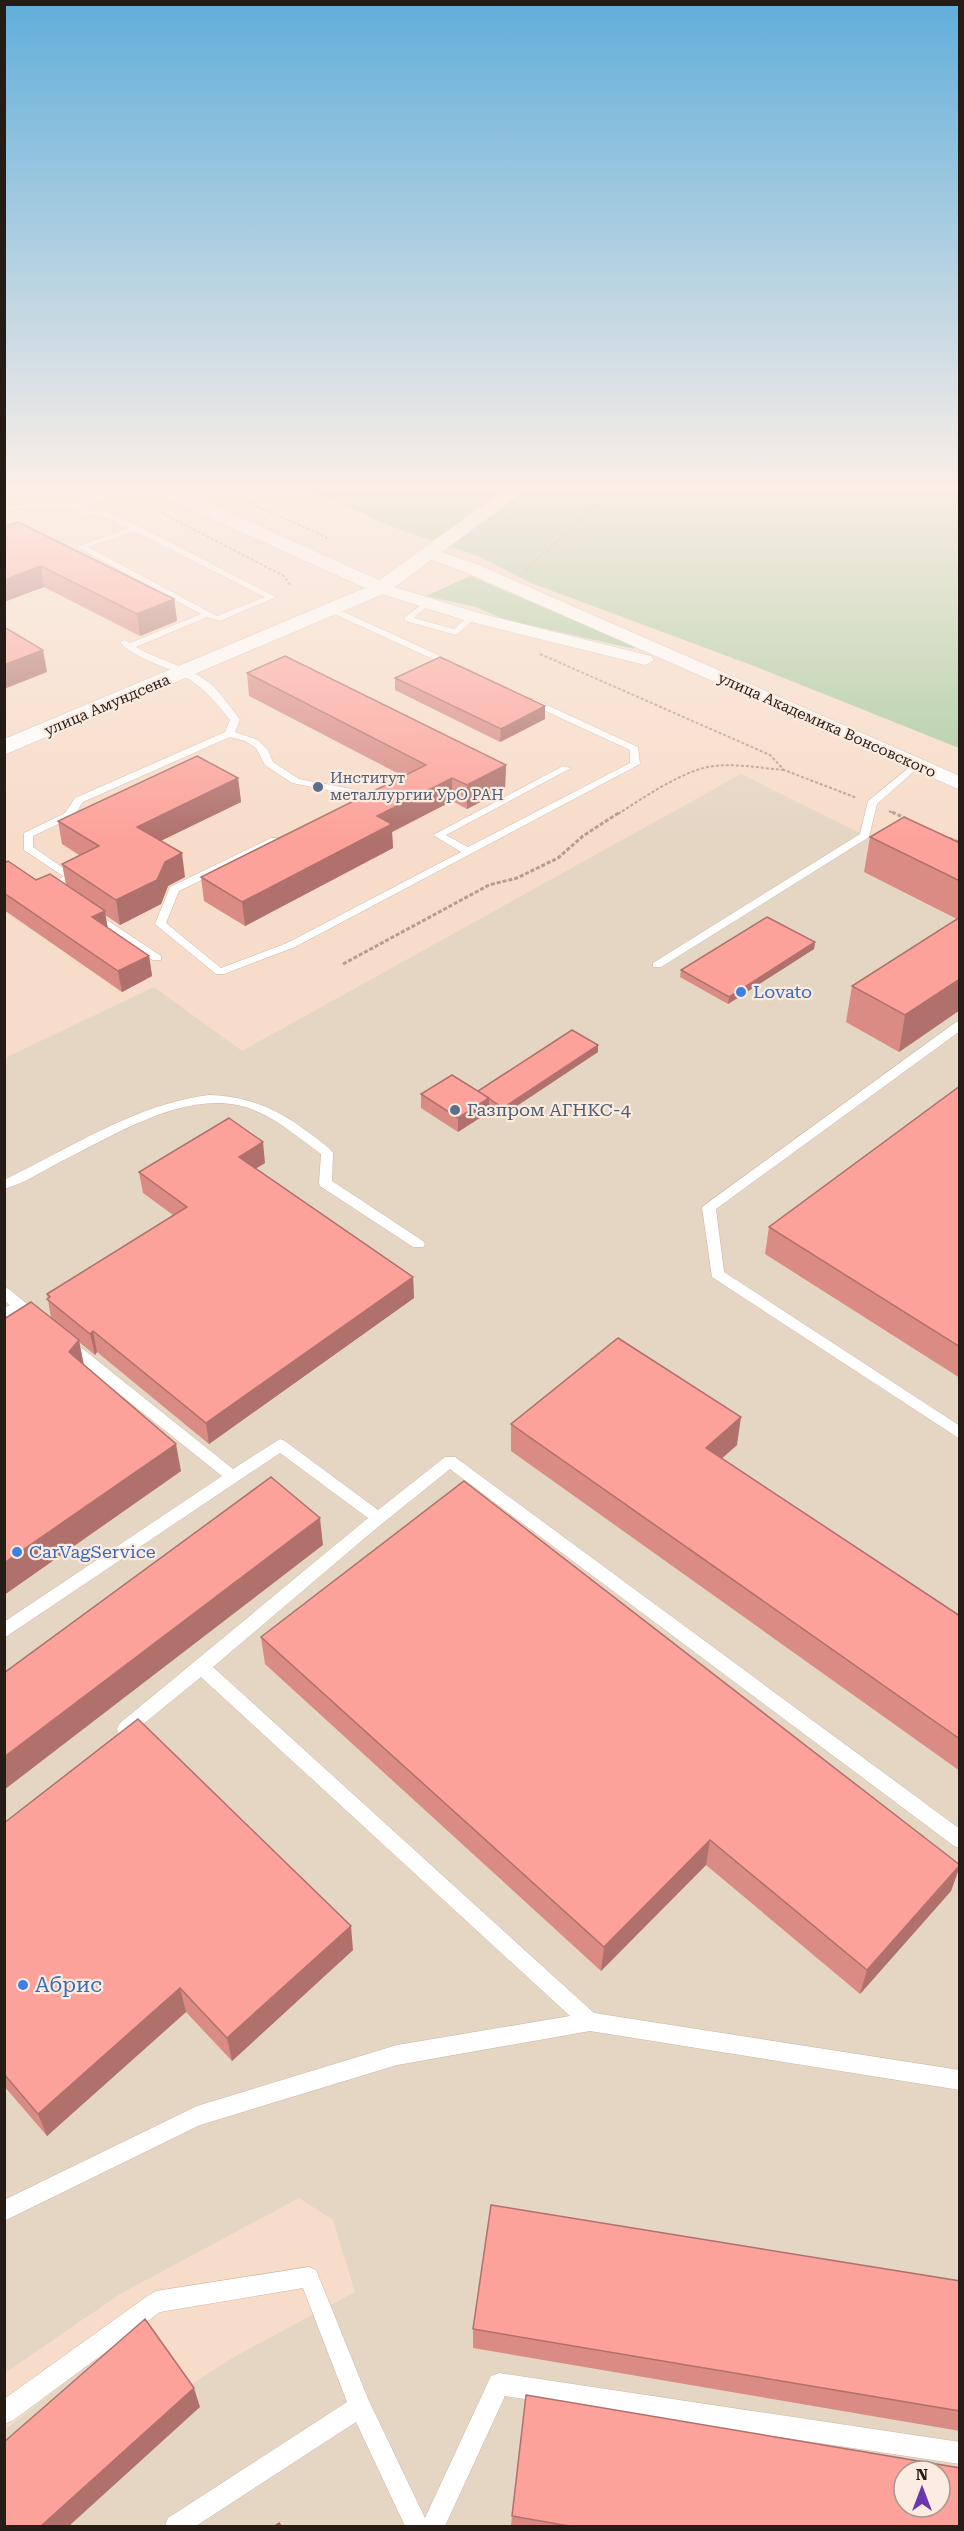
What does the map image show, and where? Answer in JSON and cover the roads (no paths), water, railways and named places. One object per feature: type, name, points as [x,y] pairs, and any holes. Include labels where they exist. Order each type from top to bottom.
[{"type":"main road","name":"улица Амундсена","points":[[4,748],[346,604]]},
{"type":"street","name":"улица Академика Вонсовского","points":[[426,604],[657,663],[693,667]]},
{"type":"street","name":"улица Академика Вонсовского","points":[[552,604],[960,784]]},
{"type":"lane","points":[[189,604],[217,619],[254,604]]},
{"type":"lane","points":[[333,610],[467,672]]},
{"type":"lane","points":[[208,614],[127,644],[149,658],[183,672],[209,688],[235,720],[229,734]]},
{"type":"lane","points":[[289,834],[174,889],[160,924],[220,972],[291,945],[635,764],[635,749],[520,696]]},
{"type":"lane","points":[[157,958],[56,888],[70,876],[28,848],[28,835],[69,815],[80,800],[229,734],[253,740],[267,753],[268,764],[296,781],[368,795]]},
{"type":"lane","points":[[657,965],[865,835],[873,803],[917,764]]},
{"type":"lane","points":[[469,852],[438,835],[566,768]]},
{"type":"lane","points":[[960,1025],[709,1207],[717,1274],[960,1434]]},
{"type":"lane","points":[[4,1185],[152,1112],[193,1100],[219,1098],[252,1104],[299,1132],[327,1153],[325,1183],[418,1244]]},
{"type":"lane","points":[[4,1292],[233,1477]]},
{"type":"lane","points":[[4,1315],[19,1306]]},
{"type":"lane","points":[[4,1631],[280,1444],[377,1517]]},
{"type":"lane","points":[[113,1739],[203,1668],[377,1517],[450,1461],[960,1840]]},
{"type":"lane","points":[[203,1668],[590,2022]]},
{"type":"lane","points":[[4,2211],[197,2116],[398,2055],[590,2022],[960,2080]]},
{"type":"lane","points":[[4,2413],[156,2302],[309,2277],[360,2407],[417,2526]]},
{"type":"lane","points":[[433,2526],[499,2384],[960,2453]]},
{"type":"lane","points":[[176,2526],[360,2407]]},
{"type":"place","name":"Институт металлургии УрО РАН","points":[[318,787]]},
{"type":"place","name":"Lovato","points":[[741,992]]},
{"type":"place","name":"Газпром АГНКС-4","points":[[455,1110]]},
{"type":"place","name":"CarVagService","points":[[17,1552]]},
{"type":"place","name":"Абрис","points":[[23,1985]]}]
